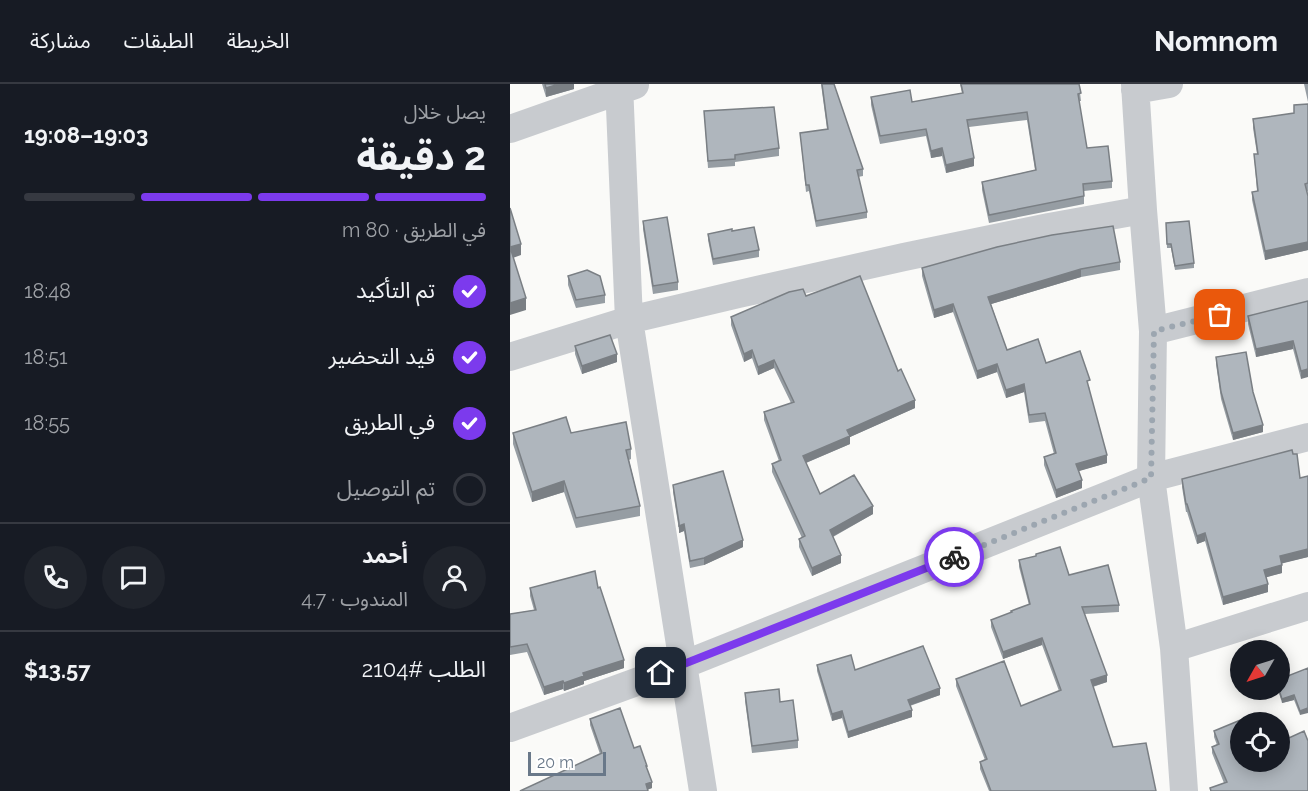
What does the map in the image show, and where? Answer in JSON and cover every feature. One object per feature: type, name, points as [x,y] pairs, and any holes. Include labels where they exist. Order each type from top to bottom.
[{"type":"street","points":[[1169,84],[1135,87],[1154,331],[1151,478],[1174,648],[1184,791]]},
{"type":"street","points":[[510,129],[625,86],[629,320],[703,791]]},
{"type":"street","points":[[510,357],[629,320],[904,257],[1143,210]]},
{"type":"street","points":[[1154,331],[1308,292]]},
{"type":"street","points":[[510,728],[683,664],[1151,478],[1308,437]]},
{"type":"street","points":[[1174,648],[1308,606]]},
{"type":"building","points":[[545,84],[559,84],[546,88]]},
{"type":"building","points":[[822,84],[834,84],[863,169],[857,170],[867,212],[816,221],[809,185],[806,185],[800,133],[828,129]]},
{"type":"building","points":[[961,84],[1079,84],[1081,93],[1078,94],[1087,148],[1108,146],[1112,181],[1083,184],[1084,196],[989,215],[982,182],[1036,170],[1027,112],[967,120],[974,158],[946,165],[942,148],[931,151],[926,129],[880,136],[871,97],[910,90],[912,102],[963,93]]},
{"type":"building","points":[[1308,104],[1308,183],[1305,184],[1308,196],[1308,242],[1265,251],[1252,192],[1258,191],[1254,154],[1258,154],[1253,119],[1294,113],[1294,105]]},
{"type":"building","points":[[774,107],[779,148],[735,155],[735,159],[708,161],[704,111]]},
{"type":"building","points":[[510,208],[521,244],[510,247]]},
{"type":"building","points":[[667,217],[678,282],[653,286],[643,221]]},
{"type":"building","points":[[1189,221],[1194,263],[1175,266],[1171,244],[1167,244],[1166,223]]},
{"type":"building","points":[[1113,226],[1120,262],[1081,269],[988,297],[1007,350],[1038,339],[1046,363],[1080,351],[1090,380],[1087,381],[1107,455],[1076,464],[1082,480],[1056,490],[1044,457],[1056,453],[1045,413],[1029,415],[1024,384],[1006,390],[997,364],[977,371],[953,304],[934,310],[922,268],[997,247],[1052,235]]},
{"type":"building","points":[[754,227],[759,250],[713,259],[708,234]]},
{"type":"building","points":[[510,247],[526,298],[510,303]]},
{"type":"building","points":[[587,270],[600,276],[605,295],[576,300],[568,276]]},
{"type":"building","points":[[860,276],[898,371],[901,369],[915,400],[847,430],[850,436],[803,456],[820,494],[854,475],[873,506],[830,530],[841,555],[812,568],[799,539],[805,536],[772,464],[781,460],[764,412],[794,402],[774,360],[758,367],[752,350],[744,354],[731,317],[789,292],[803,289],[806,296]]},
{"type":"building","points":[[1308,301],[1308,369],[1301,371],[1293,341],[1256,349],[1248,316]]},
{"type":"building","points":[[610,335],[617,354],[582,366],[575,346]]},
{"type":"building","points":[[1246,352],[1253,392],[1263,425],[1233,433],[1221,392],[1216,357]]},
{"type":"building","points":[[566,417],[571,433],[626,422],[631,449],[626,450],[640,506],[576,518],[564,481],[532,492],[513,433]]},
{"type":"building","points":[[1292,450],[1293,454],[1297,454],[1300,478],[1308,476],[1308,549],[1280,556],[1282,565],[1264,570],[1268,584],[1223,597],[1205,533],[1197,536],[1186,504],[1182,479]]},
{"type":"building","points":[[723,471],[743,540],[704,558],[690,561],[684,524],[679,526],[673,485]]},
{"type":"building","points":[[1060,547],[1069,575],[1108,565],[1119,605],[1082,607],[1107,675],[1091,680],[1113,747],[1146,743],[1156,791],[991,791],[980,762],[987,759],[956,679],[1004,661],[1021,706],[1061,690],[1042,638],[1003,652],[991,620],[1030,604],[1019,560]]},
{"type":"building","points":[[595,571],[598,588],[600,587],[624,660],[583,673],[584,676],[564,683],[563,681],[544,687],[527,644],[510,647],[510,614],[536,610],[530,588]]},
{"type":"building","points":[[923,646],[940,688],[908,700],[912,710],[848,732],[842,711],[832,714],[817,665],[851,655],[855,670]]},
{"type":"building","points":[[1308,668],[1308,708],[1300,711],[1294,695],[1290,696],[1290,675]]},
{"type":"building","points":[[779,689],[780,702],[793,700],[798,740],[752,746],[745,693]]},
{"type":"building","points":[[620,708],[634,748],[640,746],[647,766],[652,782],[646,784],[648,791],[520,791],[602,753],[590,719]]},
{"type":"building","points":[[1230,724],[1230,772],[1290,772],[1290,737],[1304,731],[1308,741],[1308,791],[1211,791],[1210,788],[1227,782],[1212,747],[1219,744],[1214,731]]},
{"type":"way so far","points":[[954,557],[1151,478],[1154,331],[1220,315]]},
{"type":"route","points":[[661,673],[954,557]]}]
